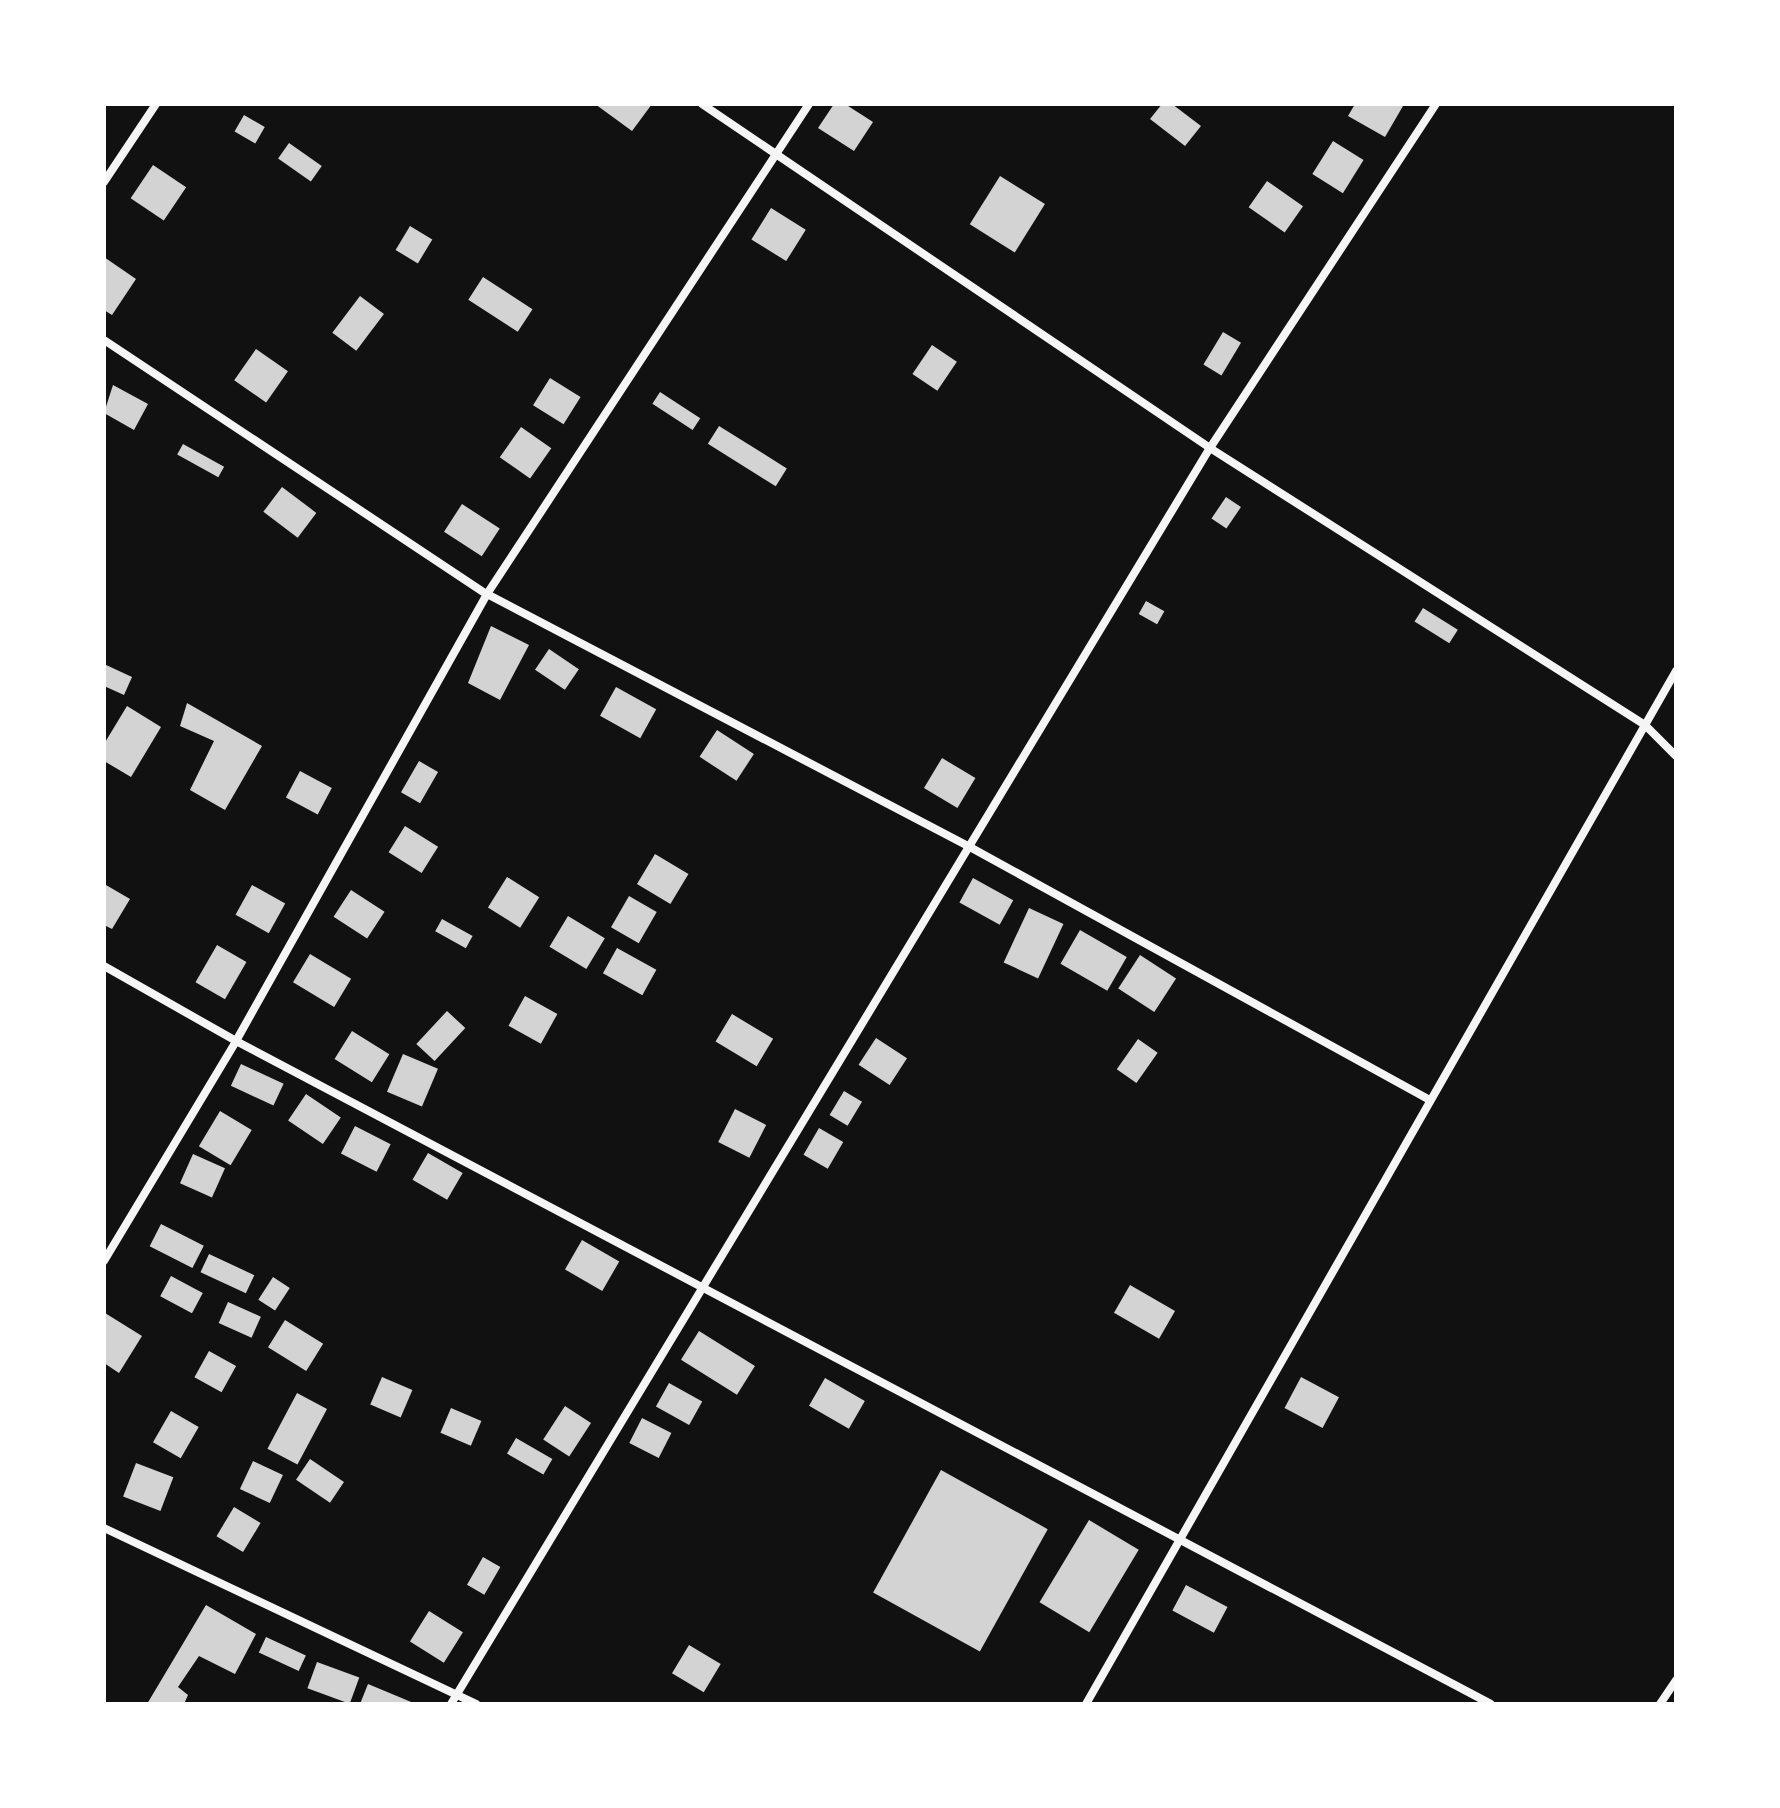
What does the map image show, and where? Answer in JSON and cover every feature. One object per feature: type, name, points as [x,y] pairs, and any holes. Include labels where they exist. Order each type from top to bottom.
[{"type":"street","points":[[104,182],[156,104]]},
{"type":"street","points":[[702,104],[1210,448],[1645,725],[1676,756]]},
{"type":"street","points":[[104,1261],[236,1041],[487,594],[809,104]]},
{"type":"street","points":[[451,1704],[700,1285],[1210,448],[1436,104]]},
{"type":"street","points":[[104,340],[487,594],[968,846],[1430,1100]]},
{"type":"street","points":[[1086,1704],[1676,671]]},
{"type":"street","points":[[104,966],[236,1041],[1491,1704]]},
{"type":"street","points":[[104,1528],[476,1704]]},
{"type":"street","points":[[1660,1704],[1676,1680]]},
{"type":"building","points":[[595,104],[652,104],[632,131]]},
{"type":"building","points":[[834,104],[845,104],[873,122],[854,151],[818,128]]},
{"type":"building","points":[[1162,104],[1172,104],[1201,126],[1185,146],[1150,119]]},
{"type":"building","points":[[1355,104],[1403,106],[1385,137],[1348,116]]},
{"type":"building","points":[[244,115],[265,127],[255,143],[235,131]]},
{"type":"building","points":[[1333,141],[1364,160],[1343,193],[1312,174]]},
{"type":"building","points":[[289,143],[322,166],[311,182],[278,159]]},
{"type":"building","points":[[153,165],[186,187],[164,221],[131,198]]},
{"type":"building","points":[[1000,176],[1045,204],[1015,252],[970,224]]},
{"type":"building","points":[[1267,181],[1303,206],[1285,232],[1249,207]]},
{"type":"building","points":[[771,208],[806,230],[786,261],[751,239]]},
{"type":"building","points":[[410,226],[432,239],[418,263],[396,250]]},
{"type":"building","points":[[104,257],[136,279],[112,315],[104,310]]},
{"type":"building","points":[[483,277],[532,309],[518,332],[468,300]]},
{"type":"building","points":[[360,296],[384,314],[356,351],[332,333]]},
{"type":"building","points":[[1223,332],[1241,343],[1221,375],[1203,365]]},
{"type":"building","points":[[932,345],[957,362],[937,391],[912,374]]},
{"type":"building","points":[[256,349],[288,371],[266,402],[234,380]]},
{"type":"building","points":[[550,378],[581,397],[564,424],[533,405]]},
{"type":"building","points":[[113,385],[148,404],[134,430],[104,413]]},
{"type":"building","points":[[660,392],[700,418],[693,430],[652,404]]},
{"type":"building","points":[[719,426],[787,468],[776,486],[708,444]]},
{"type":"building","points":[[521,427],[551,448],[530,479],[500,457]]},
{"type":"building","points":[[183,444],[224,467],[218,477],[177,454]]},
{"type":"building","points":[[282,487],[316,513],[298,538],[263,512]]},
{"type":"building","points":[[1226,497],[1241,507],[1226,529],[1211,519]]},
{"type":"building","points":[[462,504],[500,529],[482,556],[444,532]]},
{"type":"building","points":[[1146,601],[1164,611],[1157,624],[1139,614]]},
{"type":"building","points":[[1423,608],[1458,630],[1449,643],[1415,622]]},
{"type":"building","points":[[491,626],[529,645],[500,700],[468,683]]},
{"type":"building","points":[[549,649],[579,669],[565,690],[535,670]]},
{"type":"building","points":[[104,664],[132,677],[124,695],[104,686]]},
{"type":"building","points":[[616,687],[656,709],[640,738],[600,716]]},
{"type":"building","points":[[187,703],[262,746],[225,810],[190,790],[214,741],[180,726]]},
{"type":"building","points":[[127,706],[161,727],[131,777],[104,761],[104,744]]},
{"type":"building","points":[[717,730],[754,754],[736,781],[700,757]]},
{"type":"building","points":[[942,758],[975,778],[957,808],[924,788]]},
{"type":"building","points":[[419,761],[438,772],[420,803],[401,792]]},
{"type":"building","points":[[300,771],[332,788],[318,814],[286,797]]},
{"type":"building","points":[[405,826],[438,847],[422,873],[389,852]]},
{"type":"building","points":[[655,854],[688,874],[670,904],[637,884]]},
{"type":"building","points":[[507,877],[539,897],[520,928],[488,908]]},
{"type":"building","points":[[973,878],[1013,900],[1000,925],[959,902]]},
{"type":"building","points":[[106,885],[130,899],[112,929],[104,925]]},
{"type":"building","points":[[252,885],[285,903],[269,933],[236,915]]},
{"type":"building","points":[[351,890],[385,912],[367,939],[334,917]]},
{"type":"building","points":[[629,896],[657,912],[639,943],[611,927]]},
{"type":"building","points":[[1029,908],[1063,924],[1038,978],[1004,962]]},
{"type":"building","points":[[568,916],[605,938],[586,969],[549,947]]},
{"type":"building","points":[[442,919],[473,936],[466,948],[435,931]]},
{"type":"building","points":[[1080,930],[1127,957],[1107,991],[1060,964]]},
{"type":"building","points":[[217,945],[246,962],[225,999],[196,982]]},
{"type":"building","points":[[617,948],[656,970],[642,995],[603,973]]},
{"type":"building","points":[[310,954],[351,979],[334,1007],[293,982]]},
{"type":"building","points":[[1140,955],[1176,978],[1154,1012],[1118,989]]},
{"type":"building","points":[[525,996],[557,1014],[541,1044],[509,1026]]},
{"type":"building","points":[[447,1011],[465,1028],[435,1061],[416,1044]]},
{"type":"building","points":[[732,1014],[773,1039],[757,1066],[716,1041]]},
{"type":"building","points":[[352,1031],[389,1054],[372,1082],[335,1059]]},
{"type":"building","points":[[876,1038],[907,1058],[890,1085],[859,1065]]},
{"type":"building","points":[[1138,1039],[1158,1053],[1136,1083],[1117,1069]]},
{"type":"building","points":[[403,1054],[438,1069],[422,1107],[387,1092]]},
{"type":"building","points":[[241,1064],[284,1084],[273,1106],[231,1086]]},
{"type":"building","points":[[844,1091],[862,1102],[848,1126],[830,1115]]},
{"type":"building","points":[[306,1094],[341,1117],[323,1144],[288,1121]]},
{"type":"building","points":[[735,1109],[766,1125],[749,1158],[718,1142]]},
{"type":"building","points":[[220,1111],[252,1130],[231,1165],[199,1146]]},
{"type":"building","points":[[355,1126],[391,1144],[377,1172],[341,1154]]},
{"type":"building","points":[[819,1128],[843,1142],[828,1169],[804,1155]]},
{"type":"building","points":[[428,1153],[463,1173],[447,1200],[413,1180]]},
{"type":"building","points":[[193,1154],[225,1168],[212,1197],[180,1183]]},
{"type":"building","points":[[161,1224],[204,1246],[192,1268],[150,1246]]},
{"type":"building","points":[[582,1240],[619,1262],[602,1291],[565,1269]]},
{"type":"building","points":[[209,1254],[254,1275],[246,1293],[201,1272]]},
{"type":"building","points":[[171,1276],[203,1293],[192,1313],[160,1296]]},
{"type":"building","points":[[273,1277],[290,1288],[275,1311],[258,1300]]},
{"type":"building","points":[[1130,1285],[1175,1311],[1159,1339],[1114,1313]]},
{"type":"building","points":[[228,1302],[261,1317],[252,1338],[219,1323]]},
{"type":"building","points":[[105,1313],[142,1336],[119,1373],[104,1363]]},
{"type":"building","points":[[285,1320],[323,1344],[306,1371],[268,1347]]},
{"type":"building","points":[[699,1331],[755,1366],[737,1395],[681,1360]]},
{"type":"building","points":[[209,1351],[236,1366],[222,1392],[194,1377]]},
{"type":"building","points":[[382,1377],[412,1390],[401,1418],[370,1405]]},
{"type":"building","points":[[1301,1377],[1339,1397],[1323,1428],[1285,1408]]},
{"type":"building","points":[[825,1378],[865,1401],[849,1429],[809,1406]]},
{"type":"building","points":[[669,1383],[702,1401],[689,1425],[656,1407]]},
{"type":"building","points":[[297,1393],[327,1409],[297,1465],[267,1449]]},
{"type":"building","points":[[565,1406],[591,1423],[569,1456],[543,1440]]},
{"type":"building","points":[[451,1408],[481,1421],[471,1446],[440,1433]]},
{"type":"building","points":[[171,1411],[199,1427],[181,1458],[153,1442]]},
{"type":"building","points":[[642,1418],[671,1433],[659,1458],[629,1443]]},
{"type":"building","points":[[516,1438],[552,1459],[543,1475],[507,1454]]},
{"type":"building","points":[[310,1459],[344,1482],[330,1503],[296,1480]]},
{"type":"building","points":[[253,1461],[283,1475],[270,1503],[240,1489]]},
{"type":"building","points":[[136,1463],[173,1477],[160,1511],[123,1497]]},
{"type":"building","points":[[941,1470],[1048,1529],[980,1652],[873,1592]]},
{"type":"building","points":[[234,1507],[261,1523],[243,1552],[216,1536]]},
{"type":"building","points":[[1089,1520],[1139,1550],[1089,1632],[1040,1602]]},
{"type":"building","points":[[483,1557],[500,1567],[484,1595],[467,1585]]},
{"type":"building","points":[[1186,1585],[1227,1607],[1214,1633],[1172,1611]]},
{"type":"building","points":[[206,1605],[256,1634],[235,1674],[199,1656],[178,1687],[188,1695],[184,1704],[147,1704]]},
{"type":"building","points":[[429,1611],[463,1632],[444,1663],[410,1642]]},
{"type":"building","points":[[266,1637],[306,1656],[299,1671],[259,1652]]},
{"type":"building","points":[[689,1645],[721,1664],[704,1692],[672,1673]]},
{"type":"building","points":[[317,1662],[359,1677],[350,1704],[307,1688]]},
{"type":"building","points":[[368,1684],[416,1704],[360,1704]]}]
